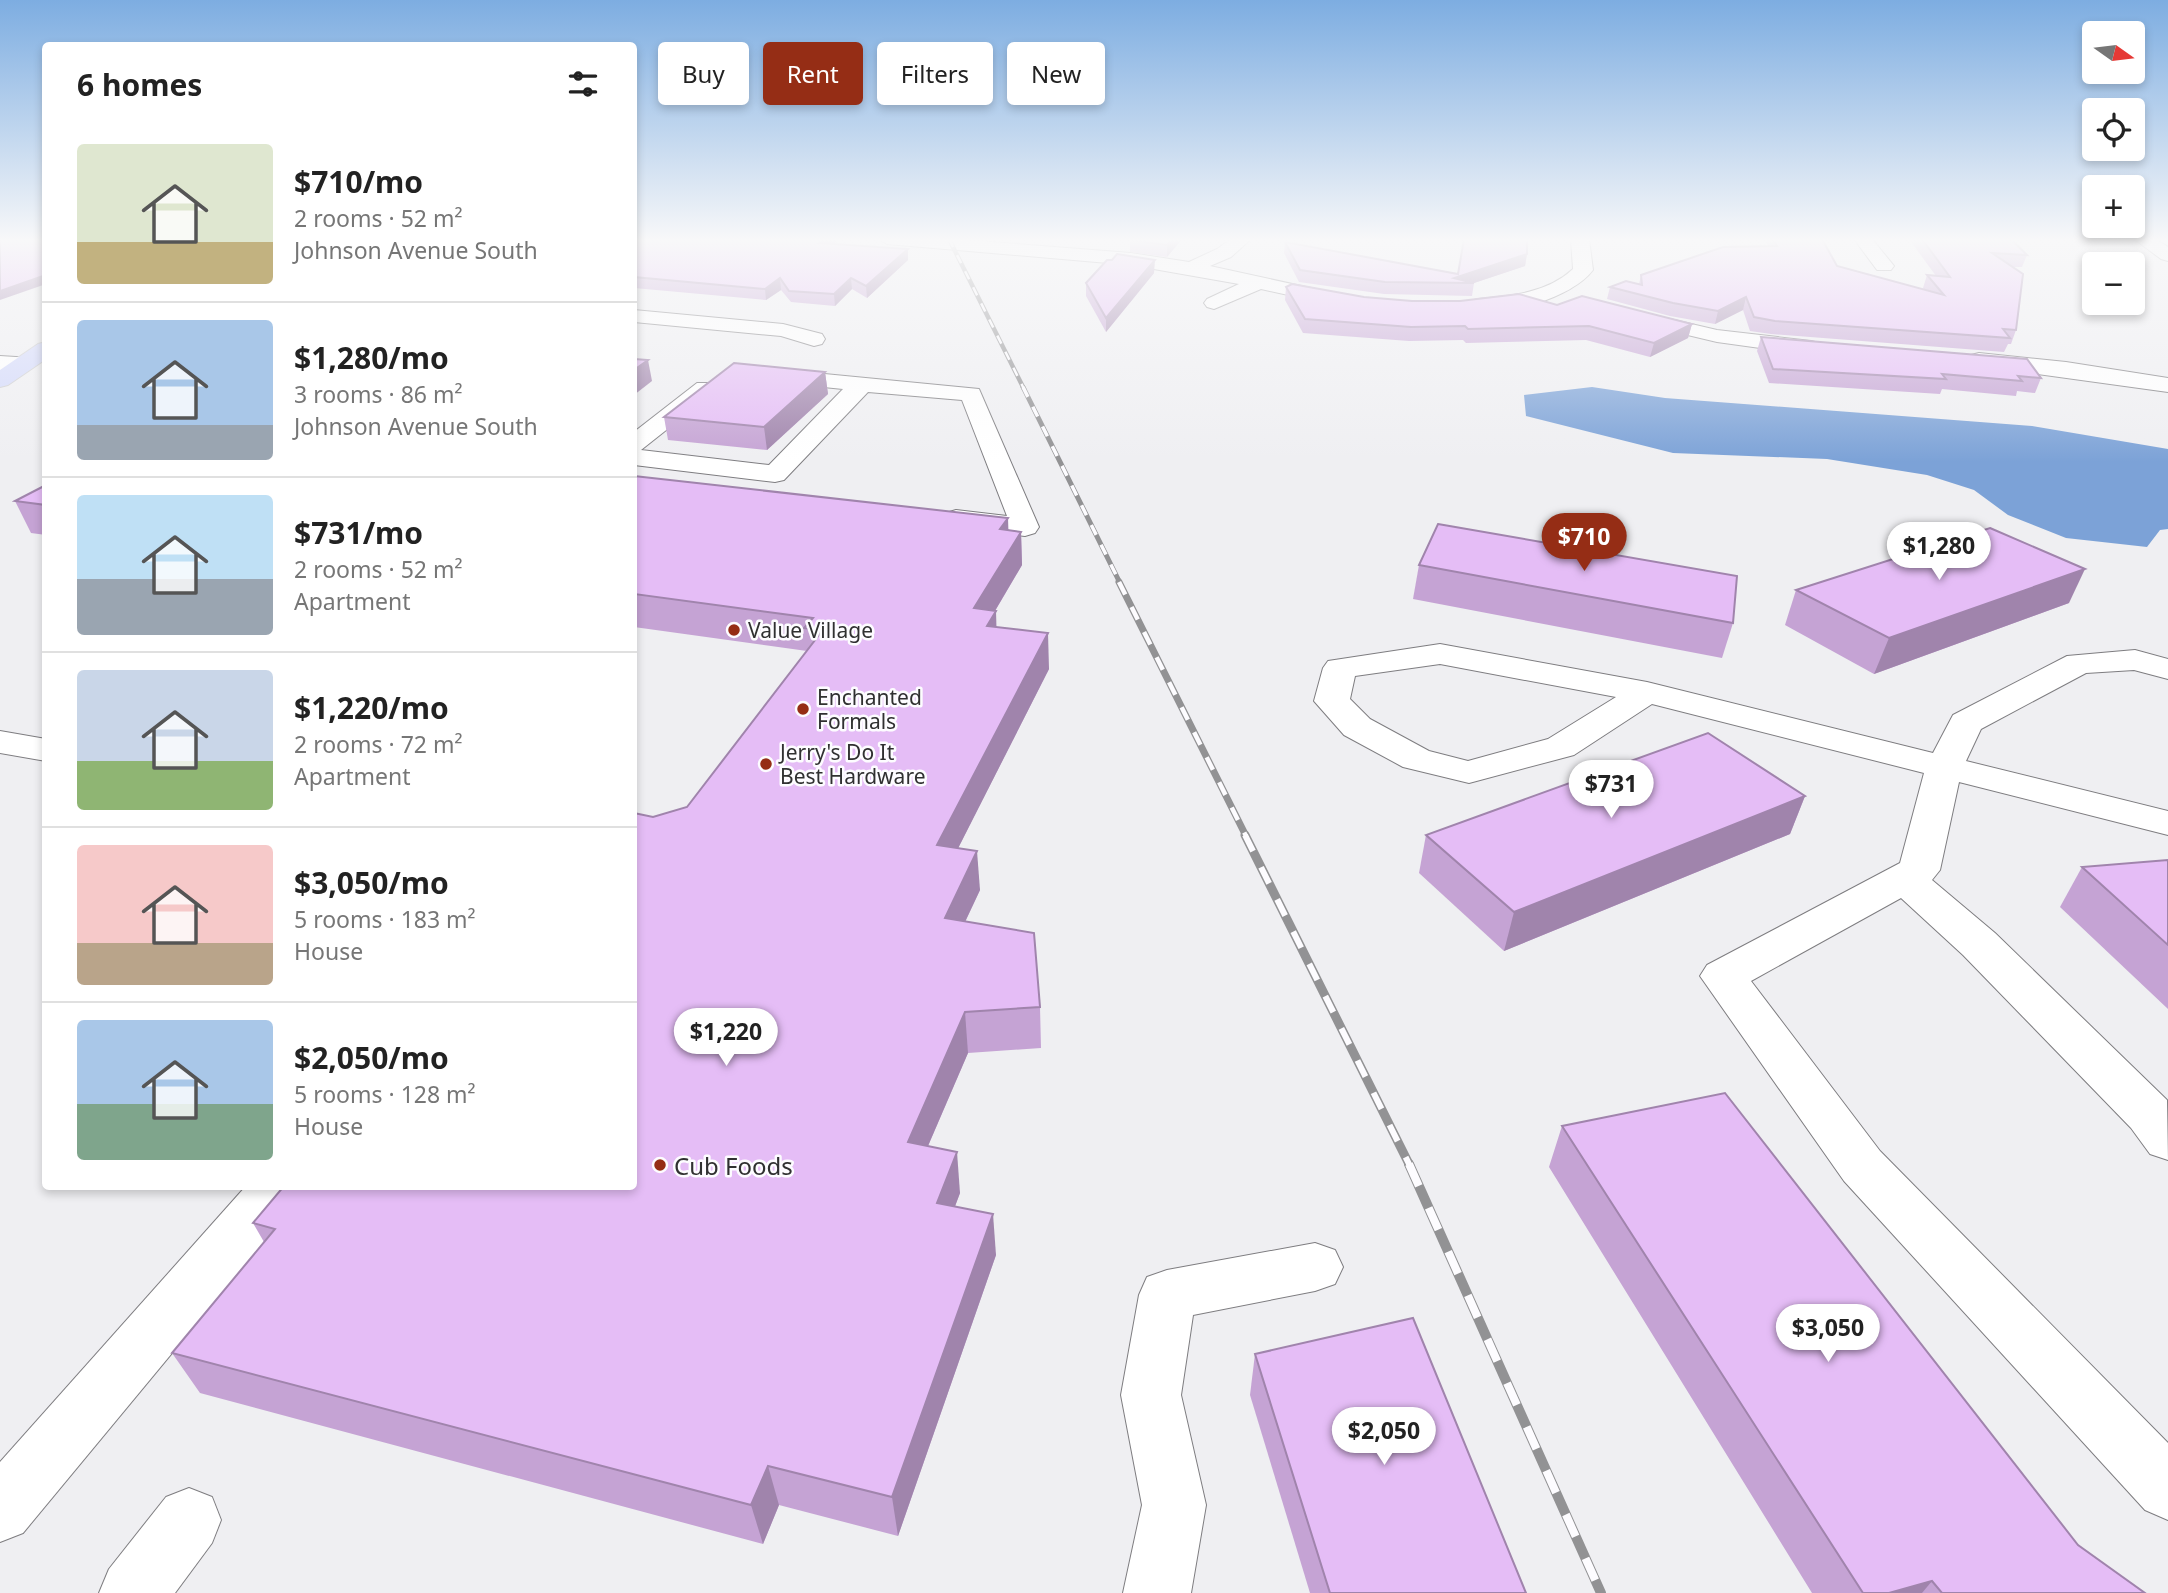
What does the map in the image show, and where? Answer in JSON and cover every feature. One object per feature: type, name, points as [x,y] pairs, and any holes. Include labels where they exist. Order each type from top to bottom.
[{"type":"main road","points":[[0,380],[42,352]]},
{"type":"street","points":[[1627,313],[1717,336],[1826,349]]},
{"type":"street","points":[[637,316],[783,330],[814,339]]},
{"type":"street","points":[[1956,358],[2066,369],[2168,385]]},
{"type":"street","points":[[0,363],[24,363]]},
{"type":"street","points":[[637,442],[726,371]]},
{"type":"street","points":[[753,374],[971,394],[1025,527],[929,516]]},
{"type":"street","points":[[637,458],[776,487],[862,384]]},
{"type":"street","points":[[1647,692],[1561,747],[1469,772],[1416,759],[1357,727],[1332,701],[1340,668],[1440,654],[1647,692],[2168,823]]},
{"type":"street","points":[[2168,669],[2136,660],[2079,663],[1966,723],[1944,767],[1919,870],[1723,976],[1862,1166],[2168,1489]]},
{"type":"street","points":[[0,742],[42,749]]},
{"type":"street","points":[[1903,878],[1979,944],[2149,1114],[2168,1140]]},
{"type":"street","points":[[0,1510],[276,1190]]},
{"type":"street","points":[[1157,1593],[1174,1505],[1151,1395],[1167,1296],[1315,1267]]},
{"type":"street","points":[[133,1593],[189,1520]]},
{"type":"water","points":[[1592,387],[1665,398],[2032,426],[2168,449],[2168,529],[2160,530],[2147,547],[2066,538],[2008,515],[1974,490],[1927,475],[1827,459],[1673,453],[1526,416],[1524,395]]},
{"type":"building","points":[[1302,313],[1650,313],[1692,324],[1654,343],[1589,326],[1468,329],[1465,326],[1411,327],[1305,319]]},
{"type":"building","points":[[1753,313],[2018,313],[2016,330],[2003,329],[2010,338],[1775,321],[1754,317]]},
{"type":"building","points":[[1761,337],[2027,359],[2041,378],[2018,376],[2022,381],[1942,374],[1946,379],[1773,369]]},
{"type":"building","points":[[637,359],[648,360],[637,368]]},
{"type":"building","points":[[734,363],[825,372],[764,427],[664,417]]},
{"type":"building","points":[[637,476],[1008,518],[1000,529],[1021,532],[974,608],[996,611],[987,626],[1048,633],[937,845],[977,851],[945,918],[1034,933],[1040,1007],[965,1012],[908,1142],[957,1152],[937,1203],[993,1214],[892,1497],[768,1466],[751,1505],[172,1353],[275,1229],[253,1223],[281,1190],[637,1190],[637,814],[653,817],[687,807],[822,631],[804,628],[813,618],[637,594]]},
{"type":"building","points":[[42,487],[42,504],[15,501]]},
{"type":"building","points":[[1438,524],[1737,576],[1733,623],[1419,565]]},
{"type":"building","points":[[1990,528],[2085,569],[1889,638],[1796,590]]},
{"type":"building","points":[[1708,733],[1805,796],[1514,912],[1426,835]]},
{"type":"building","points":[[2168,860],[2168,945],[2082,867]]},
{"type":"building","points":[[1725,1093],[2078,1545],[2145,1593],[1942,1593],[1932,1581],[1889,1593],[1863,1593],[1562,1126]]},
{"type":"building","points":[[1413,1318],[1526,1593],[1330,1593],[1255,1354]]},
{"type":"railway","points":[[986,313],[1023,387]]},
{"type":"railway","points":[[1023,387],[1120,583]]},
{"type":"railway","points":[[1119,582],[1246,836]]},
{"type":"railway","points":[[1245,835],[1410,1166]]},
{"type":"railway","points":[[1409,1164],[1601,1593]]},
{"type":"place","name":"Value Village","points":[[734,630]]},
{"type":"place","name":"Enchanted Formals","points":[[803,709]]},
{"type":"place","name":"Jerry's Do It Best Hardware","points":[[766,764]]},
{"type":"place","name":"Cub Foods","points":[[660,1165]]}]
